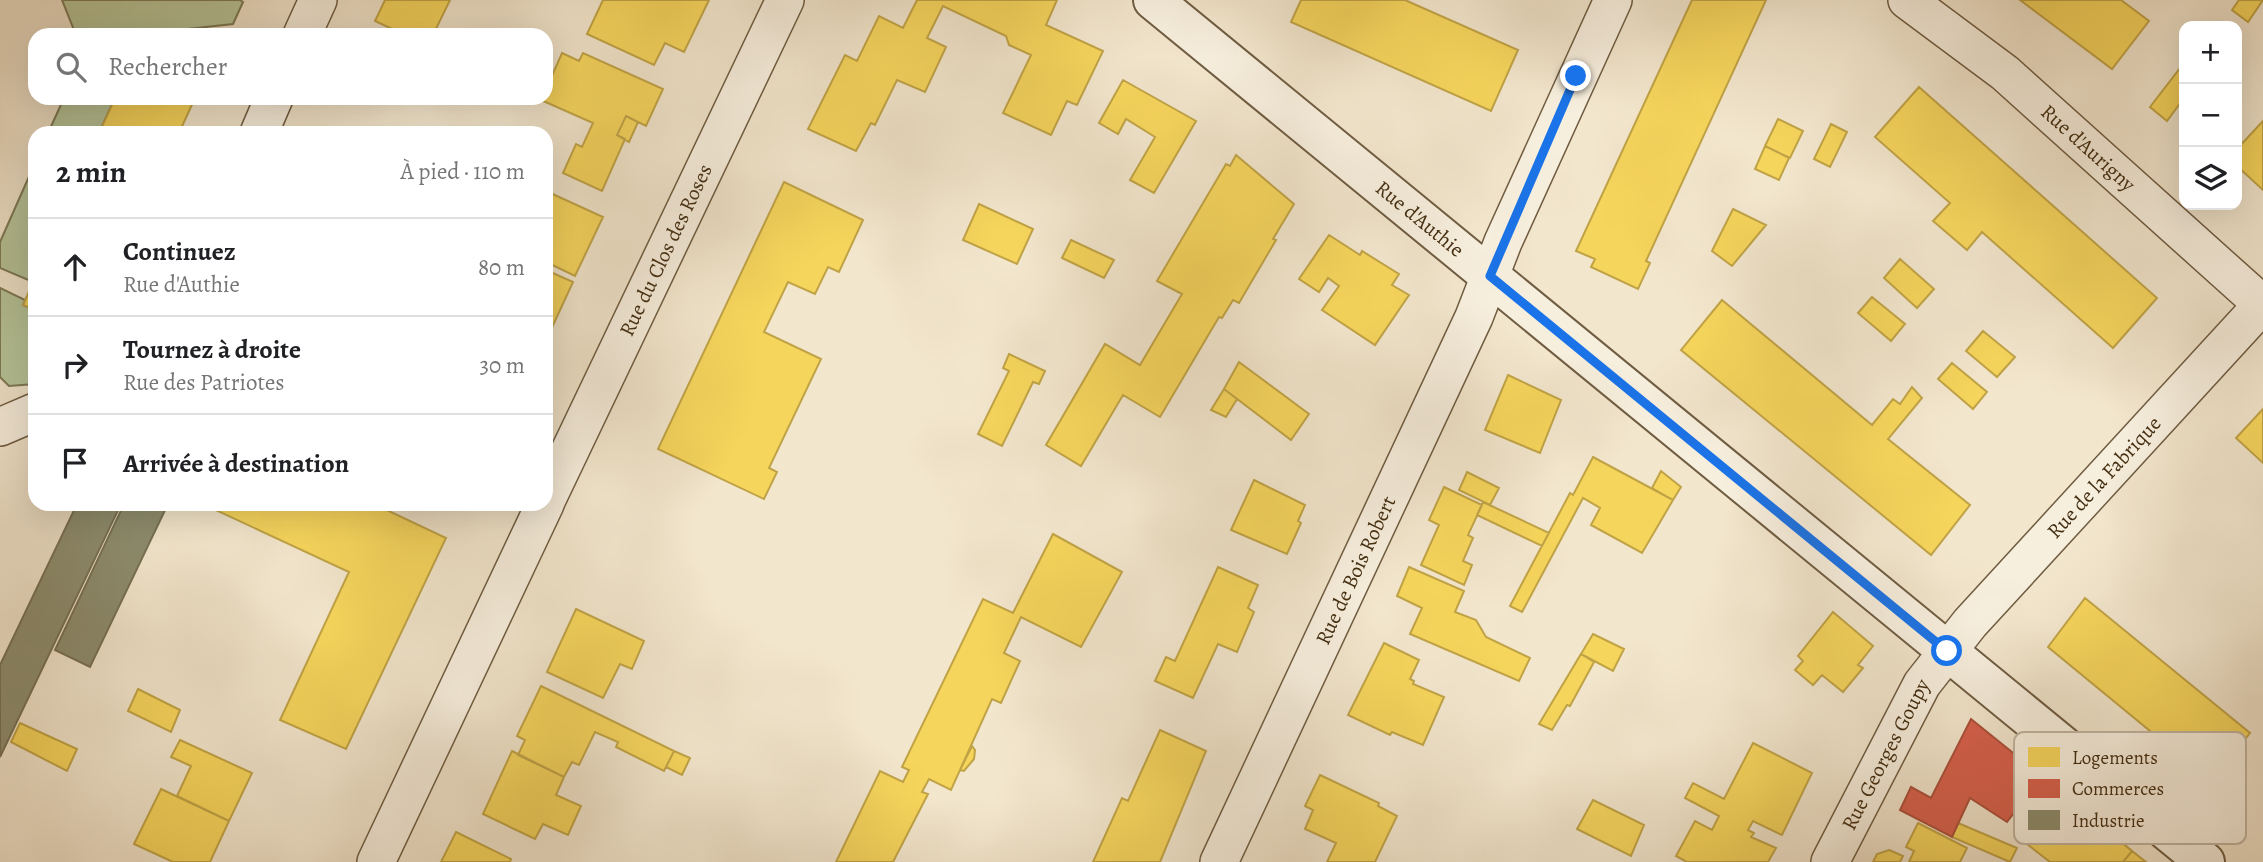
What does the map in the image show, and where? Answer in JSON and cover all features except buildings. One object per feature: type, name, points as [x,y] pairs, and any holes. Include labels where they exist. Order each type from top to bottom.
[{"type":"street","points":[[305,28],[318,0]]},
{"type":"street","name":"Rue du Clos des Roses","points":[[553,486],[785,0]]},
{"type":"street","name":"Rue d'Authie","points":[[1153,0],[2046,732]]},
{"type":"street","name":"Rue de Bois Robert","points":[[1219,862],[1474,317],[1613,0]]},
{"type":"street","name":"Rue d'Aurigny","points":[[1907,0],[2005,73],[2263,305]]},
{"type":"street","points":[[261,126],[271,105]]},
{"type":"street","name":"Rue de la Fabrique","points":[[1947,651],[2263,305]]},
{"type":"street","points":[[0,427],[28,415]]},
{"type":"street","name":"Rue du Clos des Roses","points":[[376,862],[541,511]]},
{"type":"street","name":"Rue Georges Goupy","points":[[1830,862],[1922,684],[1947,651]]},
{"type":"street","name":"Rue d'Authie","points":[[2183,844],[2205,862]]},
{"type":"green space","points":[[62,0],[243,2],[233,24],[196,28],[73,28]]},
{"type":"green space","points":[[61,105],[112,105],[102,126],[51,126]]},
{"type":"green space","points":[[28,179],[28,280],[0,268],[0,242]]},
{"type":"green space","points":[[0,288],[25,300],[23,305],[28,307],[28,385],[9,386],[0,377]]},
{"type":"route","points":[[1576,76],[1490,276],[1947,651]]}]
